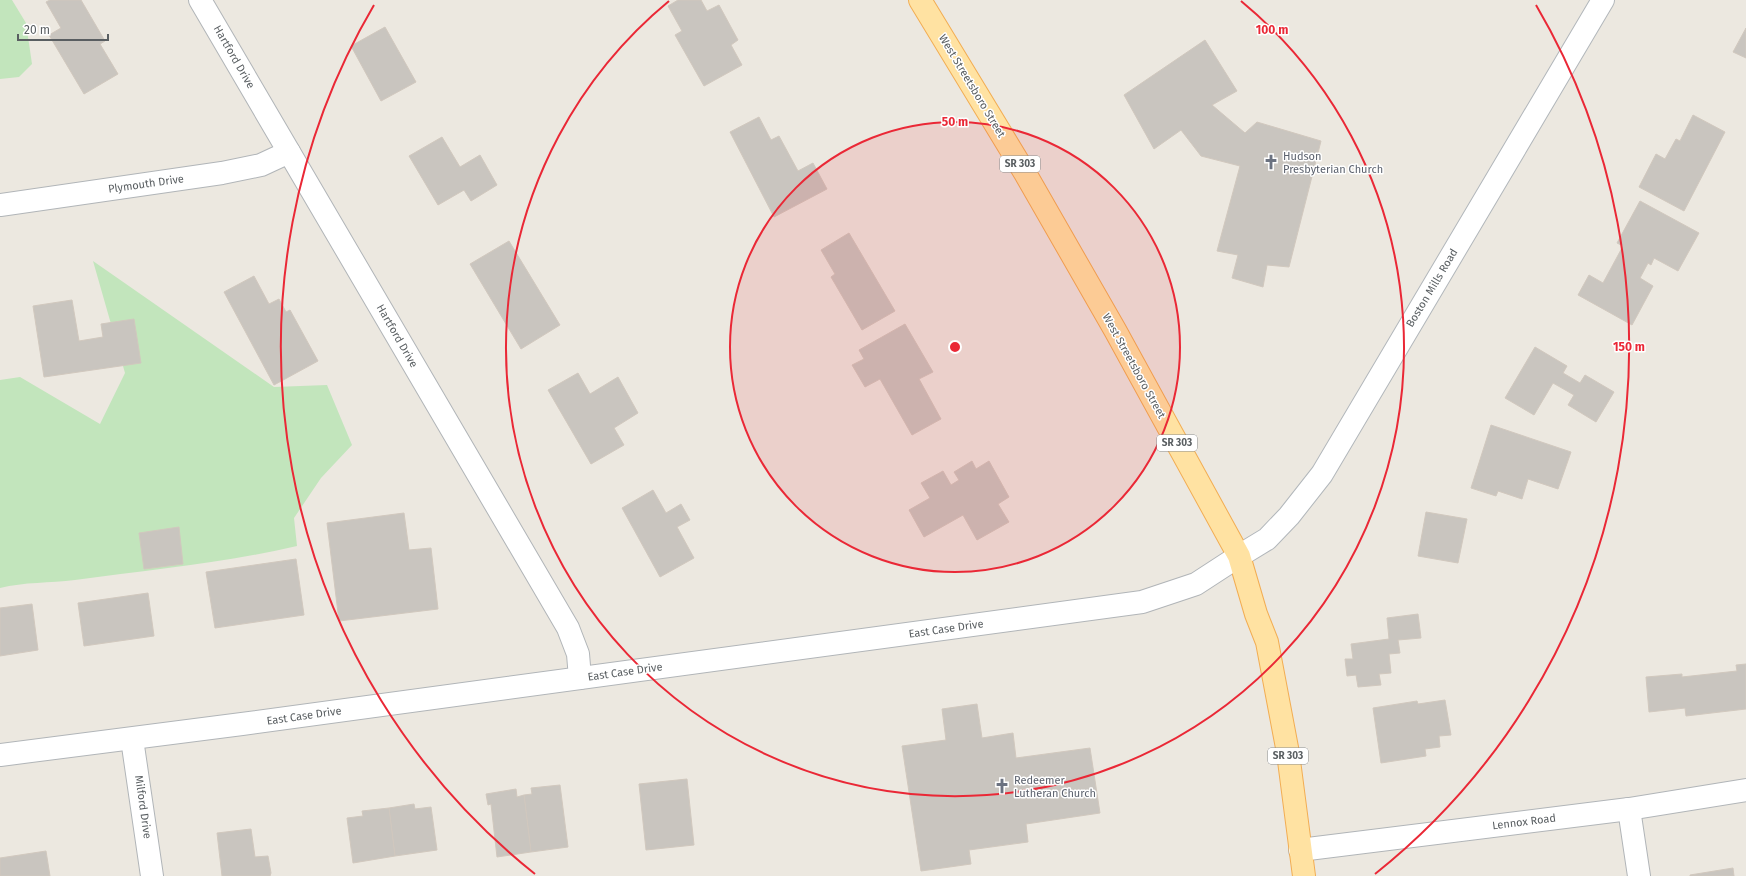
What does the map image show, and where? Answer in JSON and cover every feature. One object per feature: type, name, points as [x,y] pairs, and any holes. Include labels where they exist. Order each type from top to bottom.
[{"type":"main road","name":"West Streetsboro Street","points":[[920,0],[1025,172],[1115,330],[1239,556],[1256,614],[1267,642],[1288,753],[1304,876]]},
{"type":"street","name":"Hartford Drive","points":[[200,0],[568,628],[578,654],[580,678]]},
{"type":"street","name":"Boston Mills Road","points":[[1239,556],[1267,539],[1289,516],[1322,474],[1603,0]]},
{"type":"street","name":"Plymouth Drive","points":[[0,205],[230,171],[261,165],[289,152]]},
{"type":"street","name":"East Case Drive","points":[[0,755],[132,739],[1142,602],[1196,584],[1239,556]]},
{"type":"street","name":"Milford Drive","points":[[132,739],[152,876]]},
{"type":"street","name":"Lennox Road","points":[[1300,850],[1629,809],[1746,790]]},
{"type":"street","points":[[1629,809],[1639,876]]},
{"type":"green space","points":[[0,0],[12,0],[26,23],[32,64],[19,77],[0,79]]},
{"type":"green space","points":[[93,261],[274,387],[327,385],[352,445],[321,478],[294,518],[297,546],[187,566],[0,588],[0,380],[20,377],[100,424],[125,373]]},
{"type":"building","points":[[50,0],[81,0],[105,41],[100,44],[118,74],[84,94],[49,35],[61,28],[46,2]]},
{"type":"building","points":[[678,0],[701,0],[707,11],[719,5],[738,40],[731,45],[742,65],[704,86],[675,35],[682,31],[668,6]]},
{"type":"building","points":[[385,27],[416,82],[381,101],[351,46]]},
{"type":"building","points":[[1746,28],[1746,58],[1733,52]]},
{"type":"building","name":"Hudson Presbyterian Church","points":[[1205,40],[1237,91],[1212,105],[1245,133],[1257,122],[1321,141],[1289,267],[1267,265],[1263,287],[1232,278],[1238,255],[1217,251],[1240,166],[1201,156],[1181,130],[1154,149],[1124,95]]},
{"type":"building","points":[[1693,115],[1725,132],[1684,211],[1639,187],[1656,154],[1665,159],[1676,139],[1680,141]]},
{"type":"building","points":[[759,117],[771,140],[779,136],[798,171],[813,163],[827,189],[774,217],[730,132]]},
{"type":"building","points":[[442,137],[460,167],[480,155],[497,185],[471,201],[464,190],[438,205],[409,156]]},
{"type":"building","points":[[1640,201],[1699,233],[1678,271],[1654,258],[1651,265],[1648,263],[1640,278],[1653,286],[1632,325],[1578,295],[1589,275],[1603,283],[1623,246],[1617,243]]},
{"type":"building","points":[[849,233],[895,311],[862,330],[831,277],[835,274],[821,250]]},
{"type":"building","points":[[509,241],[560,325],[521,349],[470,264]]},
{"type":"building","points":[[254,276],[269,304],[279,299],[286,312],[290,310],[318,361],[274,385],[224,292]]},
{"type":"building","points":[[72,300],[79,341],[103,337],[101,324],[134,319],[141,363],[44,377],[33,306]]},
{"type":"building","points":[[905,324],[933,372],[919,379],[941,419],[912,435],[880,379],[865,387],[852,365],[864,359],[859,350]]},
{"type":"building","points":[[1535,347],[1567,366],[1563,373],[1580,383],[1585,375],[1614,392],[1596,422],[1568,405],[1574,395],[1553,383],[1534,415],[1505,398]]},
{"type":"building","points":[[578,373],[590,394],[618,377],[638,413],[614,428],[624,445],[591,464],[548,390]]},
{"type":"building","points":[[1491,425],[1571,452],[1558,489],[1528,479],[1522,499],[1498,491],[1496,496],[1471,488]]},
{"type":"building","points":[[972,461],[976,469],[989,461],[1009,497],[998,504],[1009,522],[977,540],[963,515],[924,537],[909,510],[930,498],[921,483],[943,471],[951,485],[959,480],[954,472]]},
{"type":"building","points":[[653,490],[666,513],[681,504],[690,520],[677,527],[694,558],[660,577],[622,508]]},
{"type":"building","points":[[1426,512],[1467,519],[1458,563],[1418,556]]},
{"type":"building","points":[[404,513],[409,550],[431,548],[438,609],[339,621],[327,523]]},
{"type":"building","points":[[179,527],[183,564],[144,569],[139,533]]},
{"type":"building","points":[[296,559],[304,615],[215,628],[206,572]]},
{"type":"building","points":[[148,593],[154,636],[84,646],[78,603]]},
{"type":"building","points":[[32,604],[38,650],[0,656],[0,608]]},
{"type":"building","points":[[1418,614],[1421,638],[1398,640],[1400,653],[1389,654],[1391,673],[1379,674],[1381,685],[1358,687],[1356,675],[1347,676],[1345,659],[1353,659],[1351,644],[1389,639],[1387,618]]},
{"type":"building","points":[[1746,664],[1746,709],[1686,716],[1685,708],[1649,712],[1646,677],[1682,674],[1682,677],[1737,671],[1736,665]]},
{"type":"building","points":[[1445,700],[1451,735],[1439,736],[1440,747],[1425,749],[1426,756],[1381,763],[1373,708],[1417,701],[1418,704]]},
{"type":"building","name":"Redeemer Lutheran Church","points":[[977,704],[982,738],[1013,733],[1016,758],[1090,748],[1100,813],[1026,824],[1028,842],[969,850],[971,864],[921,871],[902,746],[946,740],[942,709]]},
{"type":"building","points":[[687,779],[694,845],[646,850],[639,784]]},
{"type":"building","points":[[560,785],[568,847],[531,852],[524,795],[532,794],[531,788]]},
{"type":"building","points":[[516,789],[517,797],[524,795],[531,852],[497,857],[491,804],[488,805],[486,794]]},
{"type":"building","points":[[414,804],[415,809],[431,807],[437,850],[395,856],[389,808]]},
{"type":"building","points":[[389,808],[395,856],[353,863],[347,818],[363,816],[362,811]]},
{"type":"building","points":[[251,829],[255,857],[268,856],[271,873],[270,876],[222,876],[217,833]]},
{"type":"building","points":[[46,851],[50,876],[0,876],[0,858]]},
{"type":"building","points":[[1733,868],[1734,876],[1690,876],[1690,875]]},
{"type":"place","name":"Hudson Presbyterian Church","points":[[1271,162]]},
{"type":"place","name":"Redeemer Lutheran Church","points":[[1002,786]]}]
